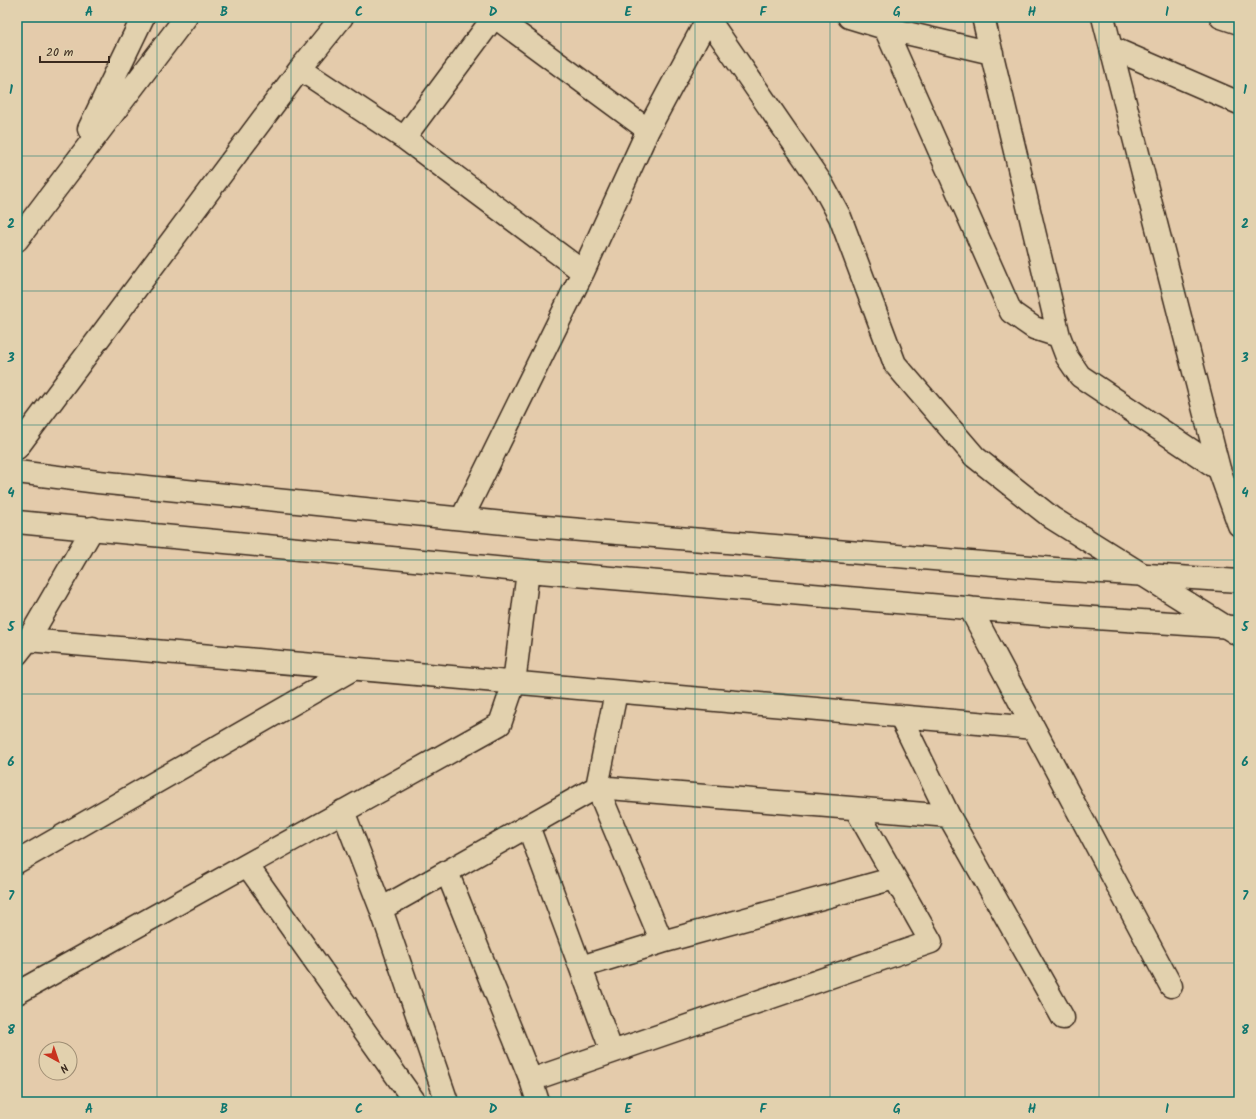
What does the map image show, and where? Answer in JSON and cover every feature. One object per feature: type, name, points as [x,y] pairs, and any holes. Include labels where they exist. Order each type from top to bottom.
[{"type":"street","points":[[17,228],[62,181],[96,115],[143,17]]},
{"type":"street","points":[[17,240],[186,17]]},
{"type":"street","points":[[17,448],[300,69],[342,17]]},
{"type":"street","points":[[404,138],[494,17],[648,130]]},
{"type":"street","points":[[848,17],[886,28],[992,53]]},
{"type":"street","points":[[983,17],[1059,336],[1067,357],[1080,376],[1219,469]]},
{"type":"street","points":[[1103,17],[1219,469],[1239,524]]},
{"type":"street","points":[[1221,17],[1239,23]]},
{"type":"street","points":[[462,518],[583,272],[648,130],[708,18],[822,184],[840,217],[895,364],[975,457],[1052,518],[1140,574],[1234,630]]},
{"type":"street","points":[[886,28],[1011,312],[1034,328],[1059,336]]},
{"type":"street","points":[[1112,48],[1239,102]]},
{"type":"street","points":[[300,69],[404,138],[583,272]]},
{"type":"street","points":[[17,472],[98,482],[541,526],[1055,569],[1239,581]]},
{"type":"street","points":[[17,522],[93,528],[528,571],[1234,630]]},
{"type":"street","points":[[93,528],[22,647],[353,669],[1034,728]]},
{"type":"street","points":[[17,994],[500,724],[514,683],[528,571]]},
{"type":"street","points":[[970,608],[1171,986]]},
{"type":"street","points":[[17,862],[353,669]]},
{"type":"street","points":[[616,692],[597,787],[662,942]]},
{"type":"street","points":[[900,716],[949,816],[1062,1018]]},
{"type":"street","points":[[381,909],[597,787],[949,816]]},
{"type":"street","points":[[531,1080],[931,942],[856,809]]},
{"type":"street","points":[[343,811],[381,909],[446,1102]]},
{"type":"street","points":[[528,826],[612,1052]]},
{"type":"street","points":[[247,865],[415,1102]]},
{"type":"street","points":[[447,872],[531,1080],[538,1102]]},
{"type":"street","points":[[581,967],[662,942],[895,878]]}]
